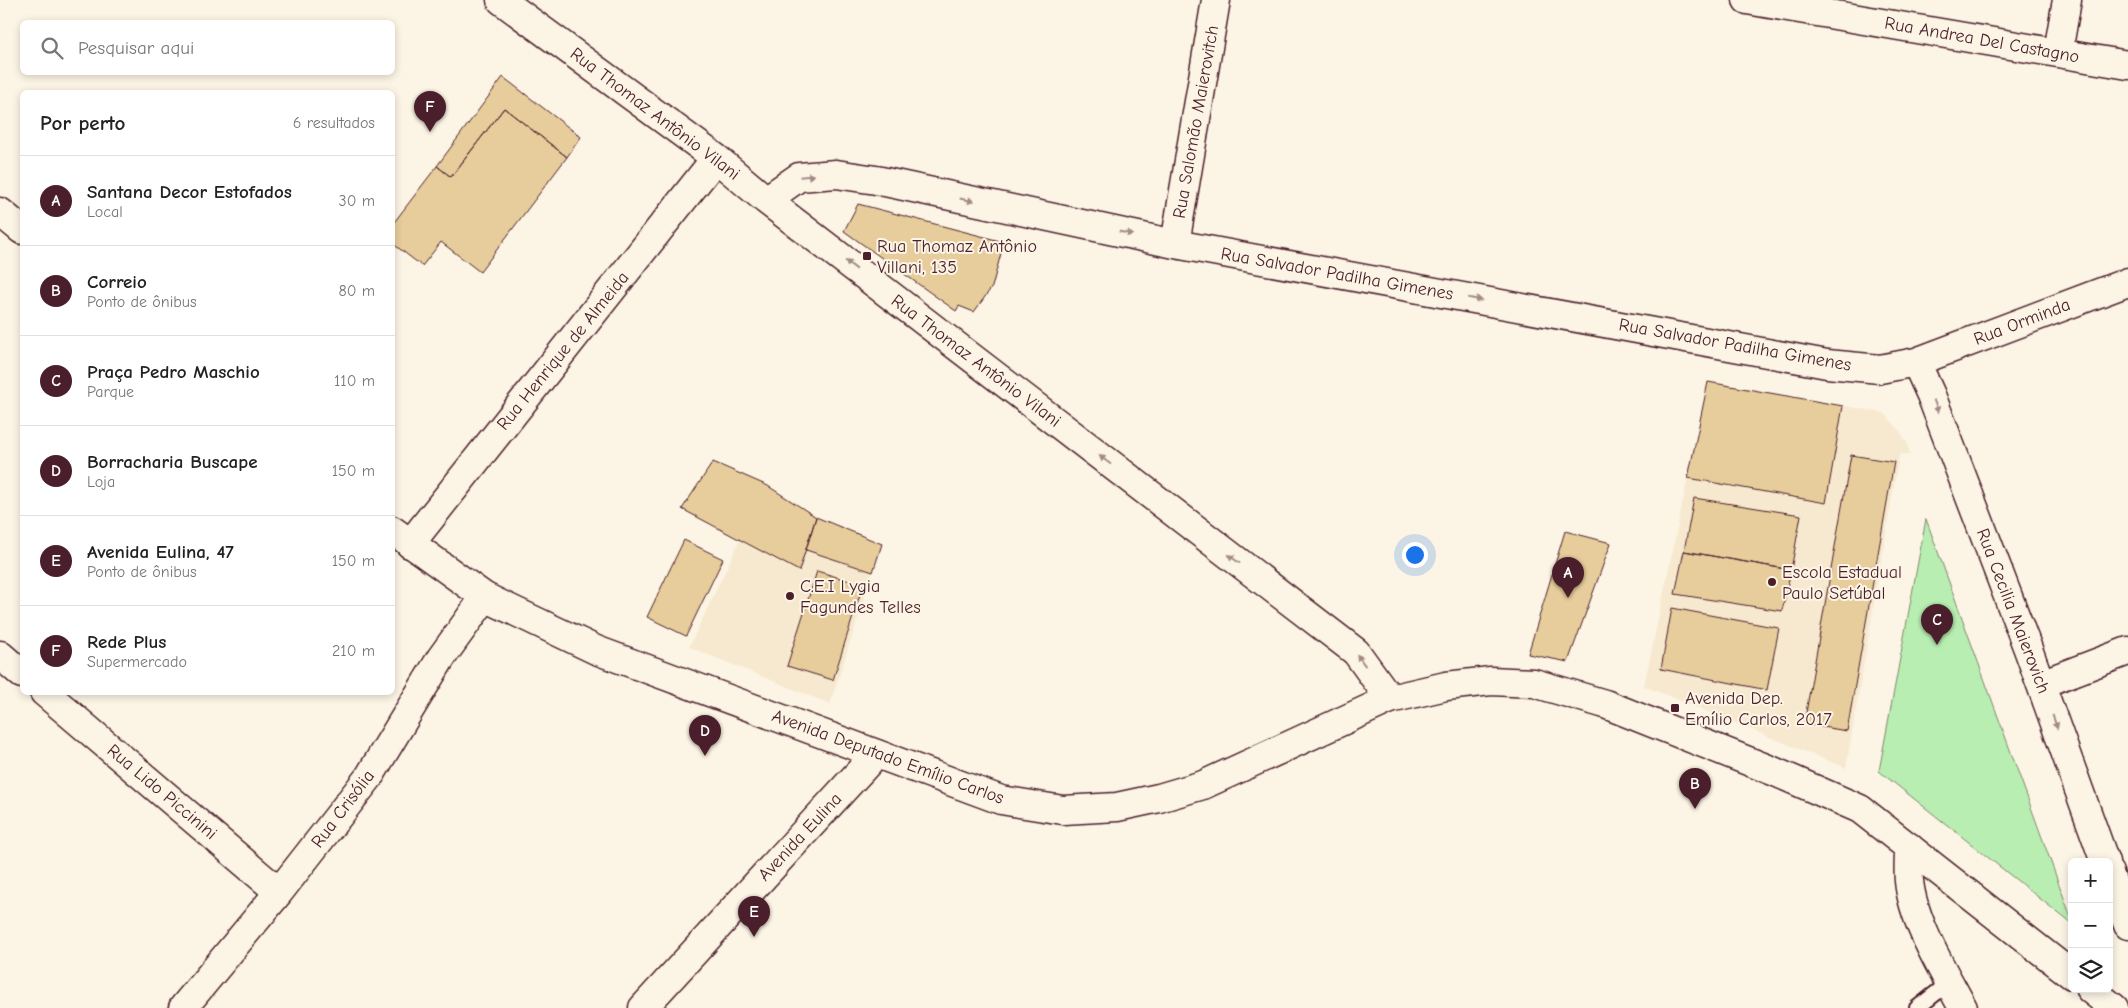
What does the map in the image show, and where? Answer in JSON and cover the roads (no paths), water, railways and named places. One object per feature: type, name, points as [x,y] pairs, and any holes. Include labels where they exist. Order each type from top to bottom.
[{"type":"street","name":"Rua Thomaz Antônio Vilani","points":[[501,0],[716,158],[766,200],[1356,652],[1390,699]]},
{"type":"street","name":"Rua Salomão Maierovitch","points":[[1175,244],[1216,0]]},
{"type":"street","name":"Rua Andrea Del Castagno","points":[[1747,0],[2128,65]]},
{"type":"street","points":[[2058,52],[2067,0]]},
{"type":"street","name":"Rua Henrique de Almeida","points":[[401,537],[716,158]]},
{"type":"street","name":"Rua Salvador Padilha Gimenes","points":[[766,200],[799,177],[836,174],[886,182],[1175,244],[1827,364],[1880,369],[1916,362]]},
{"type":"street","points":[[0,212],[20,228]]},
{"type":"street","name":"Rua Orminda","points":[[1916,362],[2128,282]]},
{"type":"street","name":"Rua Cecilia Maierovich","points":[[1916,362],[1931,395],[2041,684],[2104,858]]},
{"type":"street","name":"Avenida Deputado Emílio Carlos","points":[[401,537],[485,597],[596,650],[1001,800],[1063,810],[1117,807],[1159,798],[1203,785],[1390,699],[1446,686],[1491,681],[1534,683],[1605,704],[1860,809],[2068,972]]},
{"type":"street","name":"Rua Crisólia","points":[[183,1008],[279,892],[369,777],[441,658],[485,597]]},
{"type":"street","points":[[2041,684],[2128,651]]},
{"type":"street","points":[[0,655],[20,672]]},
{"type":"street","name":"Rua Lido Piccinini","points":[[48,695],[279,892]]},
{"type":"street","name":"Avenida Eulina","points":[[643,1008],[876,754]]},
{"type":"street","points":[[1909,847],[1909,882],[1922,930],[1963,1008]]},
{"type":"street","points":[[2113,884],[2128,925]]},
{"type":"street","points":[[2095,993],[2114,1008]]},
{"type":"lane","points":[[1918,1008],[1950,982]]},
{"type":"place","name":"Rede Plus","points":[[430,132]]},
{"type":"place","name":"Rua Thomaz Antônio Villani, 135","points":[[867,256]]},
{"type":"place","name":"Escola Estadual Paulo Setúbal","points":[[1772,582]]},
{"type":"place","name":"C.E.I Lygia Fagundes Telles","points":[[790,596]]},
{"type":"place","name":"Santana Decor Estofados","points":[[1568,598]]},
{"type":"place","name":"Praça Pedro Maschio","points":[[1937,645]]},
{"type":"place","name":"Avenida Dep. Emílio Carlos, 2017","points":[[1675,708]]},
{"type":"place","name":"Borracharia Buscape","points":[[705,756]]},
{"type":"place","name":"Correio","points":[[1695,809]]},
{"type":"place","name":"Avenida Eulina, 47","points":[[754,937]]}]
